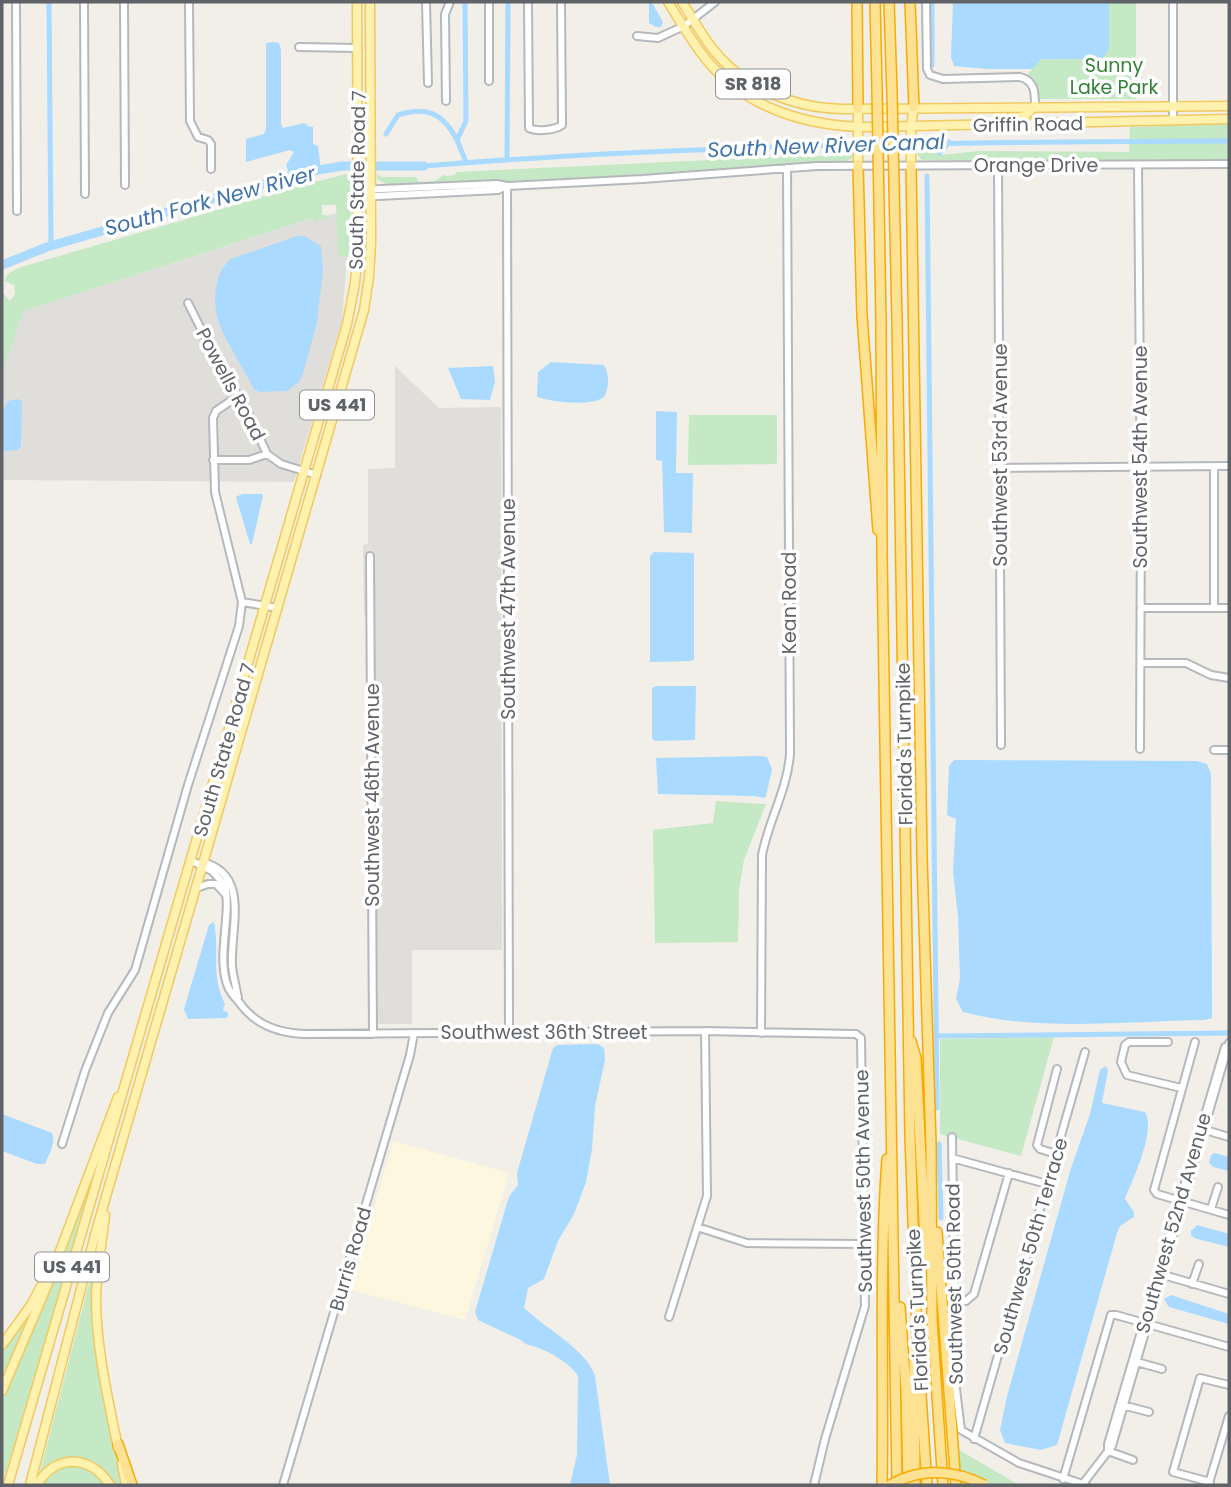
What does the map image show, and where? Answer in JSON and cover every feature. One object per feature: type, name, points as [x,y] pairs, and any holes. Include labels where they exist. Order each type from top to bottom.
[{"type":"highway","points":[[857,2],[858,108]]},
{"type":"highway","name":"Florida's Turnpike","points":[[875,2],[881,321],[881,555],[897,1485]]},
{"type":"highway","name":"Florida's Turnpike","points":[[889,2],[897,321],[908,1033],[917,1335],[927,1485]]},
{"type":"highway","points":[[910,2],[914,107]]},
{"type":"highway","points":[[858,165],[862,316],[881,555]]},
{"type":"highway","points":[[911,165],[922,857],[931,1145],[932,1325]]},
{"type":"highway","points":[[908,1033],[916,1058],[921,1188],[943,1485]]},
{"type":"highway","points":[[882,1485],[882,1234],[890,1108]]},
{"type":"highway","points":[[931,1145],[956,1485]]},
{"type":"highway","points":[[895,1281],[902,1318],[908,1485]]},
{"type":"highway","points":[[915,1485],[913,1362],[917,1335]]},
{"type":"highway","points":[[118,1444],[132,1485]]},
{"type":"highway","points":[[890,1485],[915,1475],[942,1472],[984,1485]]},
{"type":"main road","name":"South State Road 7","points":[[8,1485],[348,324],[356,273],[357,2]]},
{"type":"main road","name":"South State Road 7","points":[[30,1485],[108,1189],[364,310],[369,277],[370,2]]},
{"type":"main road","name":"Griffin Road","points":[[668,2],[709,64],[733,85],[760,103],[791,116],[824,125],[857,131],[1229,119]]},
{"type":"main road","name":"Griffin Road","points":[[682,2],[712,48],[724,61],[755,85],[772,94],[807,105],[858,108],[1229,106]]},
{"type":"main road","points":[[357,48],[365,55],[370,68]]},
{"type":"main road","points":[[911,165],[914,107]]},
{"type":"main road","points":[[980,125],[1025,116],[1035,107],[1040,116],[1050,124]]},
{"type":"main road","points":[[858,108],[858,165]]},
{"type":"main road","points":[[348,324],[349,338],[354,347]]},
{"type":"main road","points":[[233,720],[234,733],[239,741]]},
{"type":"main road","points":[[2,1391],[62,1248],[137,1049]]},
{"type":"main road","points":[[108,1189],[98,1273],[97,1325],[99,1353],[126,1485]]},
{"type":"main road","points":[[2,1345],[31,1304],[62,1248]]},
{"type":"main road","points":[[37,1485],[55,1466],[74,1462],[99,1470],[110,1485]]},
{"type":"street","points":[[16,2],[17,211]]},
{"type":"street","points":[[84,2],[85,194]]},
{"type":"street","points":[[124,2],[125,185]]},
{"type":"street","points":[[189,2],[190,121],[198,137],[211,144],[211,169]]},
{"type":"street","points":[[426,2],[428,83]]},
{"type":"street","points":[[446,101],[445,14],[450,2]]},
{"type":"street","points":[[489,2],[489,81]]},
{"type":"street","points":[[528,2],[529,128],[535,130],[562,125],[561,2]]},
{"type":"street","points":[[637,36],[658,38],[684,26],[715,2]]},
{"type":"street","points":[[926,2],[927,69],[930,75],[943,79],[1028,79],[1033,84],[1035,107]]},
{"type":"street","points":[[1173,2],[1173,121]]},
{"type":"street","points":[[299,47],[357,48]]},
{"type":"street","name":"Orange Drive","points":[[358,194],[445,186],[507,186],[858,165],[1229,164]]},
{"type":"street","name":"Southwest 53rd Avenue","points":[[998,165],[1001,745]]},
{"type":"street","name":"Southwest 54th Avenue","points":[[1138,165],[1140,750]]},
{"type":"street","name":"Kean Road","points":[[761,1033],[762,855],[765,839],[786,785],[790,754],[787,168]]},
{"type":"street","points":[[435,194],[445,186]]},
{"type":"street","name":"Orange Drive","points":[[370,193],[435,194],[498,190],[507,186]]},
{"type":"street","name":"Southwest 47th Avenue","points":[[507,186],[509,1031]]},
{"type":"street","name":"Powells Road","points":[[188,303],[267,454],[281,464],[317,475]]},
{"type":"street","points":[[62,1144],[107,1013],[135,970],[188,785],[239,626],[243,602],[218,509],[213,478],[213,418],[216,411],[238,396]]},
{"type":"street","points":[[213,460],[249,460],[267,454]]},
{"type":"street","points":[[1000,468],[1229,466]]},
{"type":"street","points":[[1214,467],[1214,608]]},
{"type":"street","name":"Southwest 46th Avenue","points":[[370,556],[373,1034]]},
{"type":"street","points":[[243,602],[278,608]]},
{"type":"street","points":[[1141,608],[1229,608]]},
{"type":"street","points":[[1141,663],[1186,663],[1211,675],[1229,678]]},
{"type":"street","points":[[1214,750],[1229,750]]},
{"type":"street","points":[[192,861],[217,867],[230,882],[234,892],[232,967],[238,1000]]},
{"type":"street","points":[[203,864],[222,880],[226,897]]},
{"type":"street","points":[[196,888],[216,884],[226,897]]},
{"type":"street","name":"Southwest 36th Street","points":[[226,897],[225,943],[229,991],[259,1023],[273,1030],[292,1034],[705,1031],[856,1034],[861,1038]]},
{"type":"street","points":[[225,943],[232,953]]},
{"type":"street","points":[[669,1317],[706,1196],[705,1031]]},
{"type":"street","name":"Burris Road","points":[[283,1485],[410,1055],[414,1033]]},
{"type":"street","name":"Southwest 50th Avenue","points":[[814,1485],[824,1439],[865,1306],[861,1038]]},
{"type":"street","points":[[1168,1042],[1129,1042],[1125,1045],[1121,1062],[1126,1075],[1181,1088]]},
{"type":"street","points":[[1195,1042],[1153,1191],[1229,1215]]},
{"type":"street","name":"Southwest 52nd Avenue","points":[[1083,1485],[1108,1451],[1223,1053],[1229,1043]]},
{"type":"street","name":"Southwest 50th Terrace","points":[[974,1439],[1085,1052]]},
{"type":"street","points":[[1056,1154],[1040,1149],[1037,1145],[1057,1069]]},
{"type":"street","points":[[1203,1129],[1229,1137]]},
{"type":"street","name":"Southwest 50th Road","points":[[952,1137],[956,1389],[961,1430],[974,1439]]},
{"type":"street","points":[[952,1158],[1047,1184]]},
{"type":"street","points":[[954,1300],[966,1301],[974,1294],[1009,1173]]},
{"type":"street","points":[[1211,1209],[1218,1187]]},
{"type":"street","points":[[697,1227],[747,1243],[865,1244]]},
{"type":"street","points":[[1192,1284],[1199,1264]]},
{"type":"street","points":[[1160,1275],[1229,1294]]},
{"type":"street","points":[[1063,1479],[1111,1315],[1229,1347]]},
{"type":"street","points":[[1135,1361],[1162,1369]]},
{"type":"street","points":[[1229,1385],[1200,1378],[1173,1472],[1209,1484],[1226,1438],[1229,1416]]},
{"type":"street","points":[[1122,1405],[1149,1412]]},
{"type":"street","points":[[974,1439],[1019,1463],[1083,1485]]},
{"type":"street","points":[[1108,1451],[1133,1460]]},
{"type":"shaded area","points":[[337,214],[338,254],[347,257],[342,321],[294,482],[2,480],[2,372],[24,311]]},
{"type":"shaded area","points":[[395,366],[439,408],[501,407],[502,950],[412,950],[412,1024],[368,1024],[366,615],[363,545],[368,544],[368,469],[395,468]]},
{"type":"shaded area","points":[[393,1141],[509,1173],[465,1320],[351,1290]]},
{"type":"green space","name":"Sunny Lake Park","points":[[1109,2],[1136,2],[1136,99],[1040,99],[1038,86],[1027,75],[1041,59],[1102,58],[1109,49]]},
{"type":"green space","points":[[1229,124],[1229,161],[1162,163],[922,160],[916,153],[938,152],[941,155],[979,151],[1129,152],[1130,127]]},
{"type":"green space","points":[[846,153],[854,153],[847,161],[626,176],[390,186],[377,179],[377,174],[381,177],[416,177],[419,182],[435,181],[445,174],[455,175],[456,172],[843,156]]},
{"type":"green space","points":[[347,174],[352,175],[351,252],[347,257],[338,254],[336,205],[322,205],[322,215],[334,216],[314,222],[313,218],[24,311],[2,372],[2,292],[10,301],[15,294],[14,285],[4,281],[9,273],[18,268]]},
{"type":"green space","points":[[689,415],[777,415],[777,464],[688,465]]},
{"type":"green space","points":[[716,801],[766,804],[744,860],[739,889],[738,942],[655,943],[653,830],[713,823]]},
{"type":"green space","points":[[1054,1037],[1021,1156],[940,1134],[940,1039]]},
{"type":"green space","points":[[93,1173],[95,1174],[2,1485],[2,1400],[49,1294]]},
{"type":"green space","points":[[97,1253],[97,1311],[102,1370],[122,1485],[113,1485],[77,1460],[39,1475]]},
{"type":"green space","points":[[38,1298],[2,1380],[2,1349]]},
{"type":"green space","points":[[959,1450],[1019,1485],[960,1485]]},
{"type":"green space","points":[[69,1465],[90,1468],[107,1485],[40,1485],[49,1474]]},
{"type":"water","points":[[953,2],[1109,2],[1109,49],[1102,59],[1042,59],[1032,69],[954,66],[951,57]]},
{"type":"water","points":[[649,3],[652,3],[663,22],[661,27],[649,23]]},
{"type":"water","points":[[266,43],[279,43],[281,50],[281,124],[283,128],[305,123],[313,127],[313,144],[318,146],[321,170],[289,173],[286,165],[294,152],[290,150],[246,162],[246,139],[264,134],[266,129]]},
{"type":"water","points":[[297,236],[304,236],[321,246],[323,271],[317,322],[299,382],[287,391],[259,392],[254,389],[217,318],[215,299],[218,281],[225,265],[231,259]]},
{"type":"water","points":[[551,362],[604,365],[608,381],[604,397],[581,403],[537,397],[538,372]]},
{"type":"water","points":[[493,366],[495,382],[490,400],[461,399],[448,368]]},
{"type":"water","points":[[8,401],[22,401],[21,446],[18,450],[2,451],[2,413]]},
{"type":"water","points":[[656,411],[677,412],[676,473],[693,473],[692,533],[664,532],[662,461],[656,460]]},
{"type":"water","points":[[242,494],[263,496],[252,544],[236,497]]},
{"type":"water","points":[[654,552],[694,553],[694,659],[691,661],[650,662],[650,556]]},
{"type":"water","points":[[696,686],[695,740],[655,741],[652,738],[652,688]]},
{"type":"water","points":[[767,757],[772,769],[764,798],[658,794],[656,758]]},
{"type":"water","points":[[954,760],[1196,761],[1207,764],[1211,774],[1212,1018],[1052,1024],[963,1012],[956,999],[960,979],[953,871],[956,819],[947,815],[949,766]]},
{"type":"water","points":[[214,922],[218,983],[225,1004],[223,1010],[228,1016],[188,1019],[184,1009],[209,925]]},
{"type":"water","points":[[598,1044],[604,1048],[605,1060],[595,1106],[586,1182],[574,1214],[558,1241],[544,1279],[528,1288],[524,1308],[575,1349],[591,1367],[595,1376],[610,1485],[570,1485],[577,1455],[578,1376],[553,1355],[478,1320],[475,1312],[507,1203],[518,1185],[517,1173],[553,1048],[557,1045]]},
{"type":"water","points":[[1105,1066],[1108,1070],[1102,1103],[1145,1112],[1148,1121],[1146,1143],[1125,1199],[1134,1212],[1134,1217],[1120,1226],[1117,1233],[1057,1445],[1041,1450],[1005,1443],[1000,1430],[1007,1396],[1071,1168],[1090,1114],[1100,1070]]},
{"type":"water","points":[[2,1114],[52,1133],[53,1145],[45,1164],[37,1164],[2,1151]]},
{"type":"water","points":[[1215,1153],[1229,1157],[1229,1171],[1213,1167],[1209,1163],[1211,1155]]},
{"type":"water","points":[[1197,1225],[1229,1234],[1229,1247],[1194,1238],[1191,1231]]},
{"type":"water","points":[[1171,1295],[1229,1314],[1229,1324],[1169,1307],[1164,1299]]},
{"type":"waterway","points":[[49,2],[51,245]]},
{"type":"waterway","points":[[465,2],[466,121],[457,140],[466,162]]},
{"type":"waterway","points":[[507,159],[508,2]]},
{"type":"waterway","points":[[932,2],[932,65]]},
{"type":"waterway","points":[[386,134],[398,115],[417,111],[440,118],[457,140]]},
{"type":"waterway","name":"South New River Canal","points":[[424,166],[726,149],[1229,141]]},
{"type":"waterway","points":[[940,153],[949,142]]},
{"type":"waterway","name":"South Fork New River","points":[[2,265],[47,247],[301,173],[342,166],[424,166]]},
{"type":"waterway","points":[[927,176],[937,1108]]},
{"type":"waterway","points":[[936,1036],[1229,1033]]},
{"type":"waterway","points":[[939,1144],[941,1218]]}]
